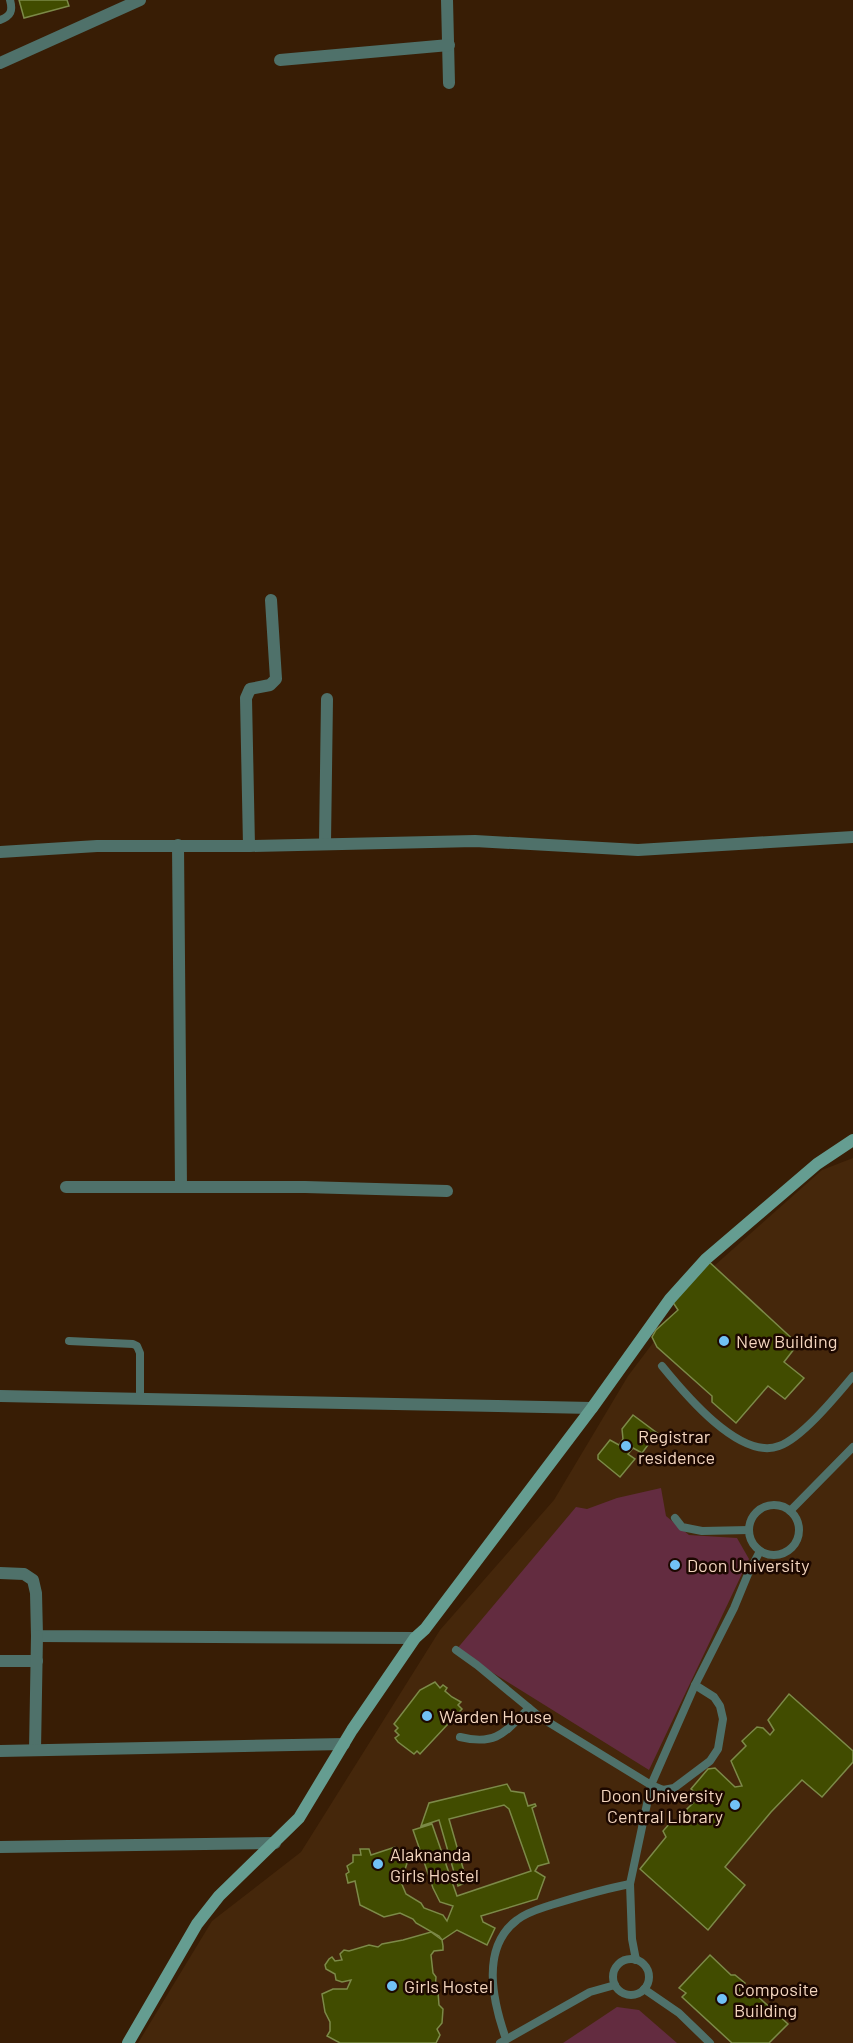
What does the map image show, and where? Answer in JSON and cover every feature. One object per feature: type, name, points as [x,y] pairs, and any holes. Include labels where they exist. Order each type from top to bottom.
[{"type":"main road","points":[[128,2043],[197,1924],[219,1896],[299,1818],[344,1744],[415,1638],[425,1629],[592,1408],[670,1299],[706,1259],[817,1164],[853,1140]]},
{"type":"street","points":[[0,63],[140,0]]},
{"type":"street","points":[[447,0],[449,83]]},
{"type":"street","points":[[280,60],[449,45]]},
{"type":"street","points":[[249,846],[246,698],[250,688],[270,685],[276,679],[271,600]]},
{"type":"street","points":[[325,843],[327,699]]},
{"type":"street","points":[[0,852],[97,846],[249,846],[475,840],[638,850],[853,837]]},
{"type":"street","points":[[178,845],[181,1187]]},
{"type":"street","points":[[66,1187],[305,1187],[447,1191]]},
{"type":"street","points":[[0,1396],[592,1408]]},
{"type":"street","points":[[0,1573],[24,1574],[33,1580],[36,1593],[35,1749]]},
{"type":"street","points":[[37,1636],[415,1638]]},
{"type":"street","points":[[0,1661],[37,1660]]},
{"type":"street","points":[[0,1751],[344,1744]]},
{"type":"street","points":[[0,1847],[275,1843]]},
{"type":"lane","points":[[0,20],[10,15],[12,11],[10,0]]},
{"type":"lane","points":[[69,1341],[137,1346],[141,1399]]},
{"type":"lane","points":[[662,1366],[718,1427],[740,1440],[771,1448],[782,1446],[799,1433],[853,1376]]},
{"type":"lane","points":[[790,1511],[853,1447]]},
{"type":"lane","points":[[768,1506],[783,1507],[790,1511],[799,1526],[796,1542],[784,1553],[776,1555],[760,1551],[754,1545],[749,1530],[754,1515],[768,1506]]},
{"type":"lane","points":[[675,1518],[682,1527],[702,1530],[749,1530]]},
{"type":"lane","points":[[636,1960],[632,1939],[630,1884],[651,1785],[695,1685],[760,1551]]},
{"type":"lane","points":[[456,1650],[529,1708],[574,1740],[663,1790],[674,1788],[710,1761],[718,1749],[723,1719],[720,1706],[714,1697],[695,1685]]},
{"type":"lane","points":[[460,1737],[476,1740],[504,1734],[529,1708]]},
{"type":"lane","points":[[615,1985],[590,1992],[503,2041],[492,1963],[497,1946],[515,1921],[528,1913],[578,1896],[630,1884]]},
{"type":"lane","points":[[627,1960],[636,1960],[648,1973],[647,1984],[640,1993],[629,1995],[623,1993],[615,1985],[613,1975],[618,1965],[627,1960]]},
{"type":"lane","points":[[644,1989],[679,2013],[710,2043]]},
{"type":"shaded area","name":"Doon University","points":[[853,1158],[853,2043],[138,2043],[212,1921],[301,1852],[440,1630],[554,1500],[628,1376],[705,1274],[822,1170]]},
{"type":"shaded area","points":[[661,1488],[666,1516],[689,1535],[737,1538],[749,1559],[649,1770],[456,1650],[576,1507],[587,1509],[617,1498]]},
{"type":"shaded area","points":[[617,2007],[639,2010],[677,2043],[563,2043]]},
{"type":"building","points":[[19,0],[67,0],[69,6],[24,18]]},
{"type":"building","name":"New Building","points":[[707,1260],[798,1344],[784,1362],[804,1378],[785,1399],[768,1386],[736,1423],[712,1402],[712,1396],[657,1347],[652,1337],[656,1330],[678,1310],[672,1301]]},
{"type":"building","name":"Registrar residence","points":[[633,1415],[657,1433],[642,1453],[633,1448],[628,1454],[635,1459],[620,1477],[598,1459],[598,1455],[610,1440],[619,1445],[623,1439],[622,1429]]},
{"type":"building","name":"Warden House","points":[[435,1682],[440,1688],[443,1685],[447,1688],[445,1691],[461,1702],[458,1705],[462,1709],[420,1754],[417,1751],[414,1754],[395,1738],[399,1735],[395,1731],[398,1728],[394,1724],[420,1690]]},
{"type":"building","name":"Doon University Central Library","points":[[789,1694],[853,1751],[853,1762],[822,1797],[802,1780],[771,1812],[725,1867],[745,1885],[708,1930],[640,1869],[666,1837],[663,1831],[670,1823],[678,1823],[682,1814],[700,1796],[691,1789],[708,1769],[715,1768],[735,1787],[742,1786],[731,1761],[746,1746],[742,1741],[757,1727],[763,1728],[770,1735],[774,1730],[768,1720]]},
{"type":"building","name":"Alaknanda Girls Hostel","points":[[507,1784],[511,1791],[524,1793],[528,1806],[535,1804],[536,1806],[532,1808],[549,1863],[538,1866],[535,1871],[545,1877],[537,1899],[481,1916],[483,1922],[495,1928],[487,1945],[457,1930],[442,1940],[413,1919],[400,1913],[384,1917],[360,1905],[355,1881],[348,1883],[346,1874],[349,1872],[347,1866],[353,1862],[353,1855],[361,1855],[360,1849],[369,1849],[371,1855],[395,1847],[409,1857],[401,1882],[406,1894],[421,1903],[424,1908],[443,1915],[447,1921],[453,1906],[440,1902],[413,1830],[432,1824],[457,1896],[531,1871],[509,1809],[504,1805],[449,1819],[467,1882],[458,1886],[439,1820],[421,1826],[429,1803]]},
{"type":"building","name":"Girls Hostel","points":[[431,1932],[442,1940],[443,1946],[443,1950],[434,1951],[431,1955],[433,1973],[436,1977],[435,1990],[438,1992],[439,2005],[443,2009],[442,2023],[437,2029],[440,2035],[436,2043],[340,2043],[327,2036],[330,2031],[330,2022],[325,2012],[322,1994],[333,1989],[347,1989],[351,1980],[342,1982],[336,1980],[335,1974],[326,1969],[325,1965],[329,1959],[332,1957],[335,1961],[342,1960],[340,1954],[344,1950],[349,1951],[369,1945],[378,1947]]},
{"type":"building","name":"Composite Building","points":[[710,1955],[731,1975],[735,1975],[745,1983],[739,1990],[747,1997],[753,1992],[788,2024],[769,2043],[732,2043],[682,1997],[686,1993],[679,1988]]},
{"type":"place","name":"New Building","points":[[724,1341]]},
{"type":"place","name":"Registrar residence","points":[[626,1446]]},
{"type":"place","name":"Doon University","points":[[675,1565]]},
{"type":"place","name":"Warden House","points":[[427,1716]]},
{"type":"place","name":"Doon University Central Library","points":[[735,1805]]},
{"type":"place","name":"Alaknanda Girls Hostel","points":[[378,1864]]},
{"type":"place","name":"Girls Hostel","points":[[392,1986]]},
{"type":"place","name":"Composite Building","points":[[722,1999]]}]
